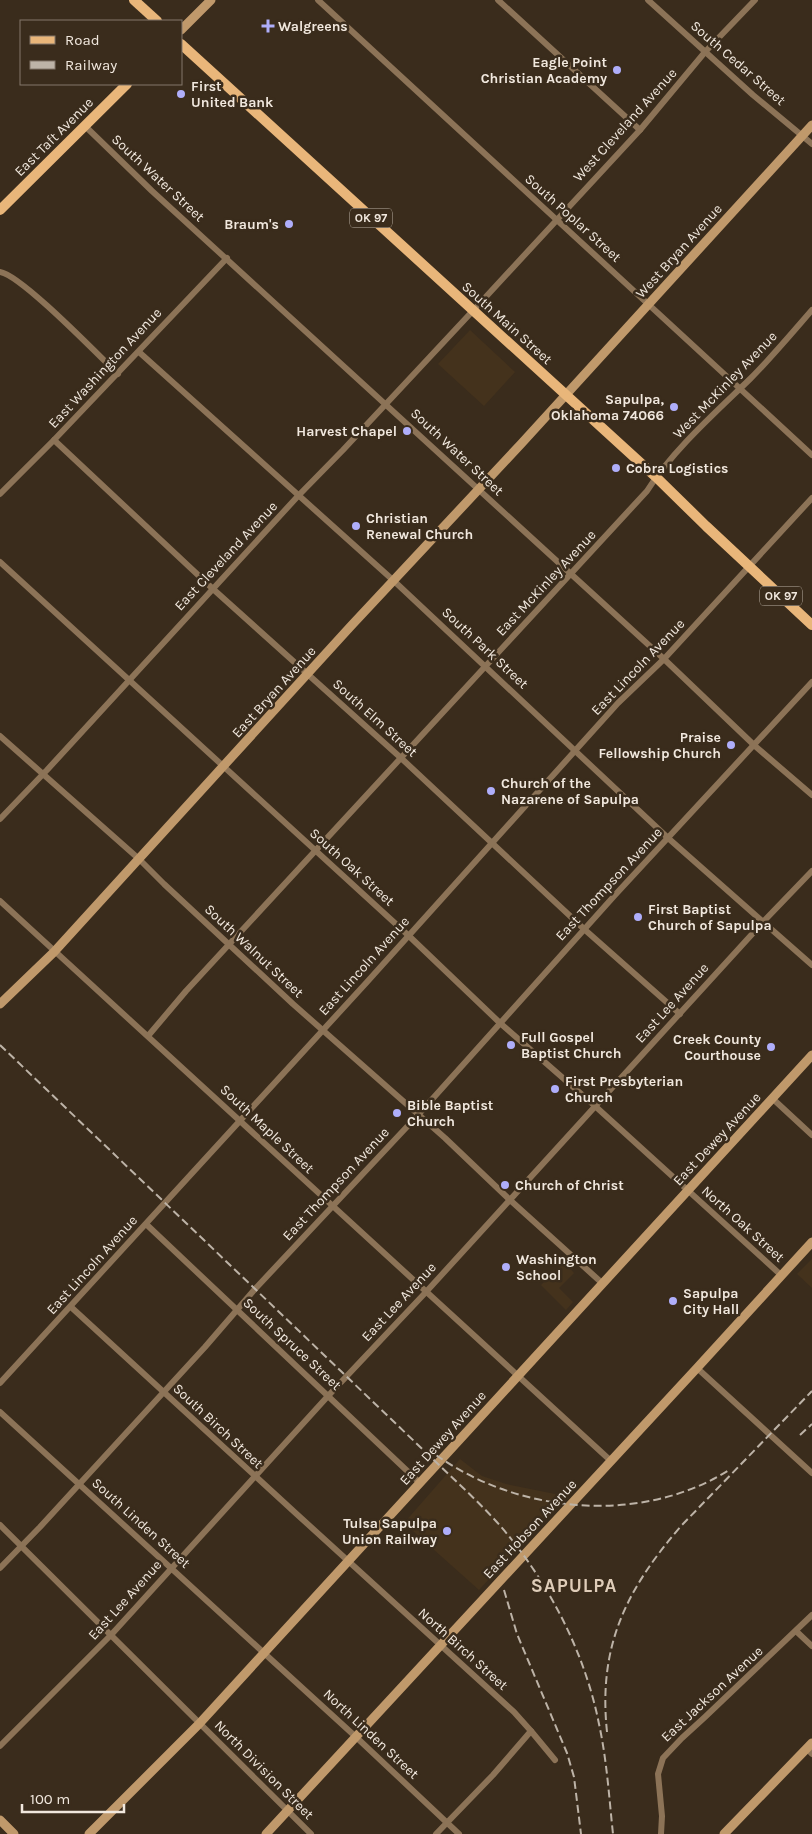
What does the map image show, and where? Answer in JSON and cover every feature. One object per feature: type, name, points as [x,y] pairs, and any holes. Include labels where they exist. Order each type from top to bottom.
[{"type":"main road","points":[[134,0],[156,20]]},
{"type":"main road","name":"South Main Street","points":[[182,45],[656,477],[812,625]]},
{"type":"main road","name":"East Taft Avenue","points":[[0,210],[127,85]]},
{"type":"street","points":[[182,29],[211,0]]},
{"type":"street","name":"South Poplar Street","points":[[318,0],[812,455]]},
{"type":"street","points":[[498,0],[640,130]]},
{"type":"street","name":"South Cedar Street","points":[[648,0],[753,95],[812,144]]},
{"type":"street","name":"West Cleveland Avenue","points":[[473,311],[640,130],[705,52],[755,0]]},
{"type":"street","name":"West Bryan Avenue","points":[[565,396],[812,125]]},
{"type":"street","name":"South Water Street","points":[[85,126],[152,191],[664,659],[755,746],[812,795]]},
{"type":"street","name":"East Washington Avenue","points":[[0,494],[118,374],[227,258]]},
{"type":"street","points":[[0,272],[11,276],[47,305],[118,374]]},
{"type":"street","name":"West McKinley Avenue","points":[[656,477],[740,387],[750,379],[812,310]]},
{"type":"street","name":"East Cleveland Avenue","points":[[0,818],[43,774],[298,496],[344,450],[473,311]]},
{"type":"street","name":"South Park Street","points":[[139,352],[394,581],[668,838],[812,964]]},
{"type":"street","name":"East Bryan Avenue","points":[[0,1004],[54,952],[565,396]]},
{"type":"street","name":"South Elm Street","points":[[54,440],[213,589],[309,674],[584,929],[680,1014]]},
{"type":"street","name":"East McKinley Avenue","points":[[148,1036],[229,945],[572,575],[647,492],[656,477]]},
{"type":"street","name":"East Lincoln Avenue","points":[[0,1383],[618,704],[664,659],[812,498]]},
{"type":"street","name":"South Oak Street","points":[[0,562],[128,681],[224,766],[500,1023],[596,1106],[688,1190]]},
{"type":"street","name":"East Thompson Avenue","points":[[0,1568],[22,1547],[237,1310],[418,1115],[584,929],[755,746],[812,682]]},
{"type":"street","name":"South Walnut Street","points":[[0,736],[139,859],[229,945],[602,1283]]},
{"type":"street","name":"East Lee Avenue","points":[[0,1746],[111,1635],[328,1396],[426,1292],[764,921],[812,871]]},
{"type":"street","name":"South Maple Street","points":[[0,901],[332,1207],[612,1461]]},
{"type":"street","name":"East Dewey Avenue","points":[[89,1834],[199,1724],[812,1055]]},
{"type":"street","points":[[772,1098],[812,1135]]},
{"type":"street","name":"North Oak Street","points":[[688,1190],[781,1276]]},
{"type":"street","name":"South Spruce Street","points":[[146,1224],[420,1483]]},
{"type":"street","name":"East Hobson Avenue","points":[[266,1834],[812,1242]]},
{"type":"street","name":"South Birch Street","points":[[71,1307],[349,1561]]},
{"type":"street","points":[[697,1368],[812,1473]]},
{"type":"street","name":"South Linden Street","points":[[0,1412],[264,1653]]},
{"type":"street","name":"North Division Street","points":[[0,1525],[311,1834]]},
{"type":"street","name":"North Birch Street","points":[[349,1561],[514,1712],[555,1760]]},
{"type":"street","name":"East Jackson Avenue","points":[[661,1834],[662,1816],[658,1774],[663,1758],[812,1615]]},
{"type":"street","points":[[796,1631],[812,1646]]},
{"type":"street","name":"North Linden Street","points":[[264,1653],[460,1834]]},
{"type":"street","points":[[436,1834],[532,1731]]},
{"type":"street","points":[[724,1834],[810,1749]]},
{"type":"street","points":[[0,1820],[14,1834]]},
{"type":"shaded area","points":[[470,330],[515,372],[484,406],[438,364]]},
{"type":"shaded area","points":[[812,1259],[812,1288],[797,1274]]},
{"type":"shaded area","points":[[564,1262],[574,1273],[559,1288],[573,1302],[566,1310],[541,1285]]},
{"type":"shaded area","points":[[460,1459],[482,1476],[506,1484],[565,1496],[479,1590],[404,1523]]},
{"type":"railway","points":[[0,1045],[467,1491],[512,1540],[555,1604],[586,1675],[602,1738],[613,1834]]},
{"type":"railway","points":[[607,1732],[605,1701],[607,1673],[612,1646],[620,1621],[645,1573],[681,1526],[812,1391]]},
{"type":"railway","points":[[800,1435],[812,1424]]},
{"type":"railway","points":[[436,1455],[469,1475],[505,1490],[542,1500],[581,1505],[620,1505],[658,1499],[695,1488],[729,1470]]},
{"type":"railway","points":[[504,1590],[517,1634],[567,1753],[574,1777],[581,1834]]},
{"type":"place","name":"Walgreens","points":[[268,26]]},
{"type":"place","name":"Eagle Point Christian Academy","points":[[617,70]]},
{"type":"place","name":"First United Bank","points":[[181,94]]},
{"type":"place","name":"Braum's","points":[[289,224]]},
{"type":"place","name":"Sapulpa, Oklahoma 74066","points":[[674,407]]},
{"type":"place","name":"Harvest Chapel","points":[[407,431]]},
{"type":"place","name":"Cobra Logistics","points":[[616,468]]},
{"type":"place","name":"Christian Renewal Church","points":[[356,526]]},
{"type":"place","name":"Praise Fellowship Church","points":[[731,745]]},
{"type":"place","name":"Church of the Nazarene of Sapulpa","points":[[491,791]]},
{"type":"place","name":"First Baptist Church of Sapulpa","points":[[638,917]]},
{"type":"place","name":"Full Gospel Baptist Church","points":[[511,1045]]},
{"type":"place","name":"Creek County Courthouse","points":[[771,1047]]},
{"type":"place","name":"First Presbyterian Church","points":[[555,1089]]},
{"type":"place","name":"Bible Baptist Church","points":[[397,1113]]},
{"type":"place","name":"Church of Christ","points":[[505,1185]]},
{"type":"place","name":"Washington School","points":[[506,1267]]},
{"type":"place","name":"Sapulpa City Hall","points":[[673,1301]]},
{"type":"place","name":"Tulsa Sapulpa Union Railway","points":[[447,1531]]},
{"type":"district","name":"SAPULPA","points":[[574,1586]]}]
